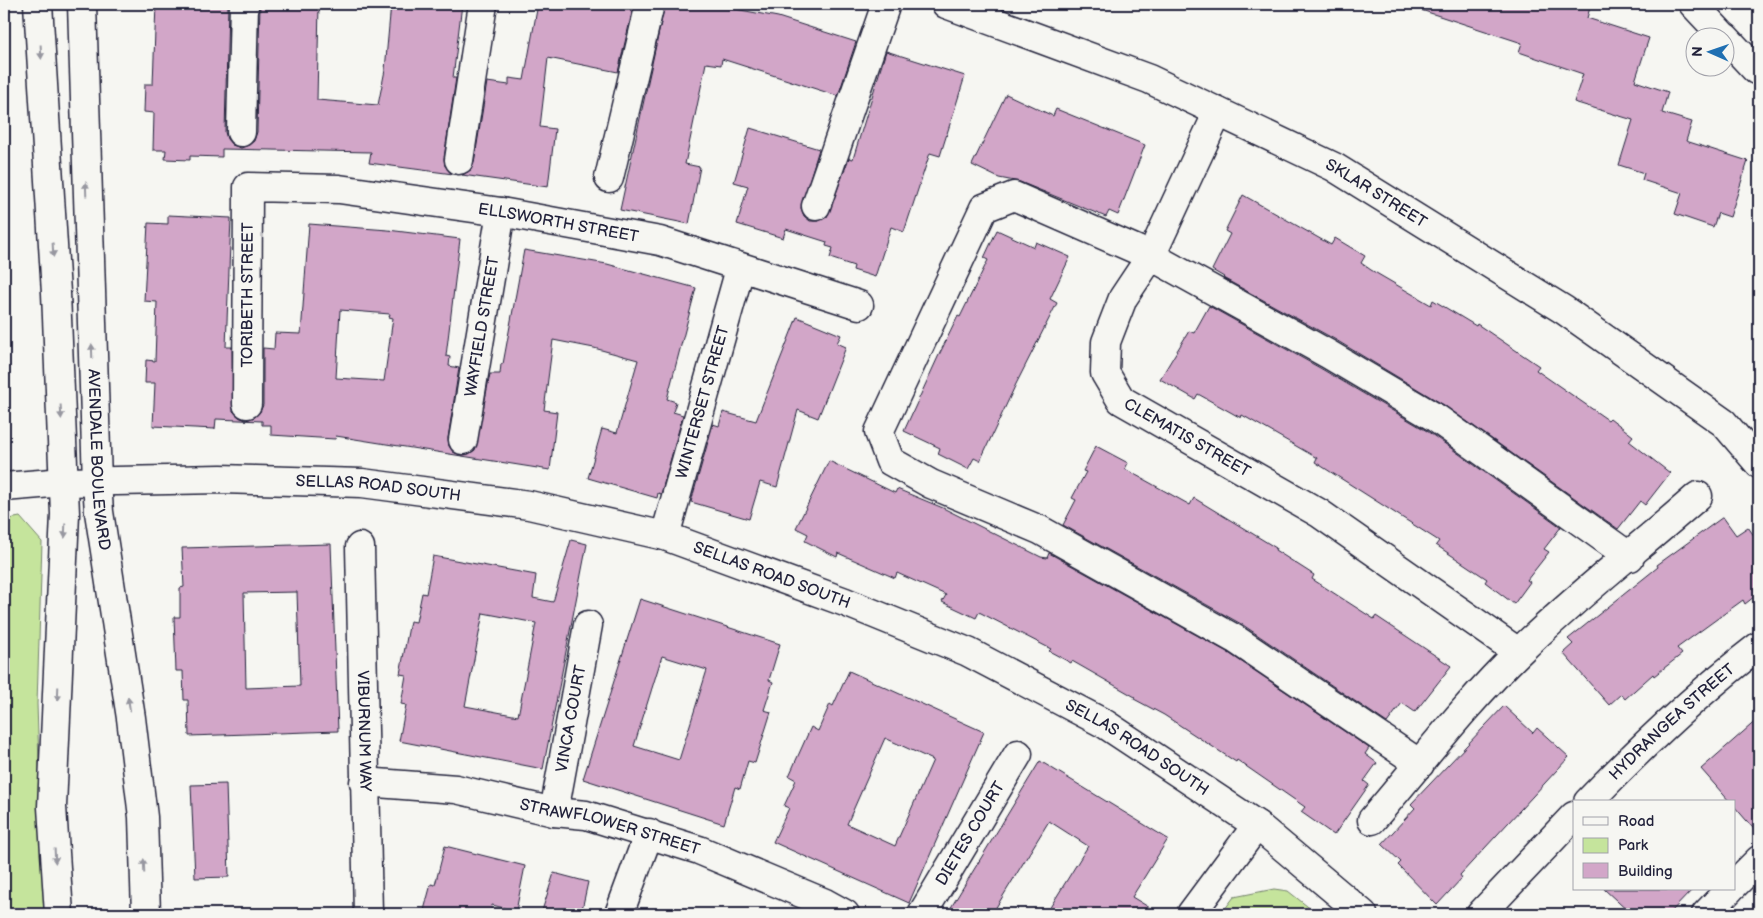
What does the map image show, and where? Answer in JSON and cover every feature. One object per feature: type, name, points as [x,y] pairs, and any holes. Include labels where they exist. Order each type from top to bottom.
[{"type":"street","name":"AVENDALE BOULEVARD","points":[[38,4],[56,293],[65,514],[52,807],[59,914]]},
{"type":"street","name":"AVENDALE BOULEVARD","points":[[82,4],[82,69],[99,512],[131,718],[143,816],[146,914]]},
{"type":"street","points":[[241,132],[244,4]]},
{"type":"street","points":[[459,160],[483,4]]},
{"type":"street","points":[[609,178],[650,4]]},
{"type":"street","points":[[816,206],[886,4]]},
{"type":"street","name":"SKLAR STREET","points":[[949,4],[1149,79],[1334,167],[1564,310],[1724,423],[1759,464]]},
{"type":"street","points":[[1693,4],[1716,28]]},
{"type":"street","points":[[1736,49],[1756,70]]},
{"type":"street","name":"CLEMATIS STREET","points":[[1218,112],[1150,256],[1123,298],[1106,342],[1105,373],[1121,400],[1318,512],[1518,652]]},
{"type":"street","name":"ELLSWORTH STREET","points":[[248,187],[339,189],[501,212],[660,241],[740,269],[859,305]]},
{"type":"street","name":"TORIBETH STREET","points":[[248,187],[248,404]]},
{"type":"street","points":[[1420,764],[1227,634],[1040,530],[931,484],[890,461],[879,432],[984,208],[1014,196],[1150,256],[1328,354],[1436,418],[1630,557]]},
{"type":"street","name":"WAYFIELD STREET","points":[[463,440],[501,212]]},
{"type":"street","name":"WINTERSET STREET","points":[[665,536],[740,269]]},
{"type":"street","name":"SELLAS ROAD SOUTH","points":[[4,487],[64,482],[221,478],[362,484],[529,505],[665,536],[845,602],[968,652],[1105,724],[1257,825],[1363,914]]},
{"type":"street","points":[[1372,820],[1462,711],[1518,652],[1570,604],[1630,557],[1698,496]]},
{"type":"street","name":"VIBURNUM WAY","points":[[360,548],[368,914]]},
{"type":"street","name":"VINCA COURT","points":[[554,812],[588,625]]},
{"type":"street","name":"HYDRANGEA STREET","points":[[1590,800],[1624,764],[1736,664],[1759,646]]},
{"type":"street","name":"DIETES COURT","points":[[922,914],[1018,754]]},
{"type":"street","name":"STRAWFLOWER STREET","points":[[364,782],[456,789],[554,812],[586,815],[699,850],[825,903],[845,914]]},
{"type":"street","points":[[1481,914],[1573,817]]},
{"type":"street","points":[[1192,914],[1257,825]]},
{"type":"street","points":[[618,914],[649,833]]},
{"type":"street","points":[[1706,914],[1729,890]]},
{"type":"green space","points":[[20,517],[42,542],[37,704],[44,914],[4,914],[4,520]]},
{"type":"green space","points":[[1274,889],[1288,891],[1317,914],[1221,914],[1234,897]]},
{"type":"building","points":[[156,4],[228,4],[225,132],[227,139],[232,145],[241,148],[254,141],[257,132],[260,4],[319,4],[317,100],[378,105],[385,70],[391,4],[462,4],[453,78],[456,78],[444,158],[445,166],[453,174],[369,163],[371,152],[222,149],[222,157],[190,156],[190,160],[165,159],[166,150],[153,150],[154,113],[144,112],[145,84],[153,84]]},
{"type":"building","points":[[538,4],[634,4],[618,72],[548,58],[540,127],[555,129],[548,187],[462,175],[471,170],[474,163],[487,82],[509,85],[509,78],[524,80]]},
{"type":"building","points":[[665,4],[708,4],[778,17],[856,42],[838,96],[722,59],[721,65],[706,63],[685,164],[700,167],[689,224],[620,210]]},
{"type":"building","points":[[1416,4],[1591,4],[1587,18],[1649,38],[1635,81],[1668,92],[1662,113],[1692,122],[1686,141],[1748,161],[1730,217],[1718,213],[1713,227],[1675,214],[1682,193],[1642,180],[1644,173],[1619,165],[1633,120],[1574,102],[1583,74],[1519,52],[1522,43],[1415,8]]},
{"type":"building","points":[[886,51],[965,76],[940,156],[930,153],[904,232],[891,227],[875,277],[853,270],[854,266],[830,258],[833,248],[826,246],[827,242],[786,229],[783,238],[737,224],[748,186],[734,182],[750,128],[819,149],[801,208],[804,216],[810,221],[818,221],[827,217],[849,158],[853,159]]},
{"type":"building","points":[[1006,94],[1053,116],[1056,109],[1145,145],[1118,215],[1109,211],[1106,217],[1020,182],[999,178],[972,165]]},
{"type":"building","points":[[1243,195],[1331,245],[1335,238],[1365,256],[1361,263],[1371,270],[1431,305],[1433,300],[1476,326],[1477,324],[1539,366],[1536,370],[1608,420],[1610,418],[1633,436],[1629,441],[1670,473],[1645,505],[1640,501],[1618,529],[1444,405],[1336,340],[1223,278],[1212,270],[1230,234],[1225,231]]},
{"type":"building","points":[[168,215],[231,218],[226,347],[232,347],[233,411],[239,417],[246,420],[255,417],[263,405],[263,348],[274,349],[275,333],[301,334],[309,224],[388,230],[460,239],[446,356],[450,357],[449,366],[459,368],[448,438],[449,446],[453,452],[461,455],[469,454],[475,450],[490,374],[500,374],[524,250],[607,264],[696,288],[667,399],[676,402],[673,412],[683,415],[661,494],[658,493],[657,498],[588,478],[602,429],[617,433],[638,360],[594,348],[553,340],[544,410],[557,412],[550,470],[336,436],[335,439],[271,435],[271,425],[262,425],[262,421],[216,419],[215,429],[153,426],[155,383],[145,383],[146,360],[155,361],[157,302],[144,301],[148,223],[168,224]],"holes":[[[340,310],[390,314],[389,317],[393,318],[384,381],[336,378]]]},
{"type":"building","points":[[997,230],[1034,247],[1036,242],[1070,257],[1050,299],[1057,303],[980,461],[974,458],[968,469],[938,454],[940,448],[904,431],[958,316],[960,317],[988,260],[984,258]]},
{"type":"building","points":[[1209,306],[1427,431],[1561,527],[1544,549],[1549,552],[1527,580],[1530,582],[1514,604],[1485,582],[1487,579],[1436,545],[1439,541],[1315,462],[1317,458],[1242,415],[1241,418],[1198,394],[1195,399],[1160,379],[1189,331],[1194,333]]},
{"type":"building","points":[[797,317],[841,335],[837,343],[846,347],[818,418],[798,410],[777,487],[760,482],[749,519],[691,502],[713,424],[719,426],[723,412],[756,421]]},
{"type":"building","points":[[1096,446],[1128,463],[1125,469],[1190,505],[1194,498],[1276,548],[1275,550],[1314,575],[1312,579],[1374,619],[1376,616],[1451,666],[1415,712],[1402,703],[1387,723],[1243,625],[1063,525],[1076,500],[1072,498],[1086,472],[1083,471]]},
{"type":"building","points":[[829,461],[895,493],[897,489],[943,508],[1041,557],[1047,558],[1049,553],[1227,652],[1369,748],[1365,754],[1377,763],[1364,781],[1369,785],[1334,835],[1301,812],[1305,807],[1237,760],[1236,762],[1164,715],[1134,699],[1135,697],[1072,661],[1071,663],[1049,651],[1051,649],[979,612],[976,618],[942,602],[946,595],[897,573],[895,578],[838,553],[837,557],[805,541],[808,534],[796,528]]},
{"type":"building","points":[[1723,517],[1736,535],[1748,527],[1759,543],[1759,593],[1745,604],[1743,600],[1677,648],[1682,654],[1654,676],[1653,674],[1625,699],[1621,694],[1609,705],[1563,653],[1573,644],[1568,639],[1658,567],[1657,565]]},
{"type":"building","points":[[571,540],[587,544],[543,769],[399,741],[406,705],[401,704],[406,675],[400,674],[410,621],[416,622],[422,593],[426,594],[433,556],[536,575],[533,598],[553,602]],"holes":[[[483,613],[536,623],[518,716],[465,706]]]},
{"type":"building","points":[[331,544],[338,731],[189,736],[188,700],[184,700],[183,671],[176,671],[174,617],[180,617],[180,588],[184,587],[182,548]],"holes":[[[297,592],[300,686],[246,688],[244,593]]]},
{"type":"building","points":[[640,599],[780,644],[769,680],[773,682],[764,710],[771,712],[755,763],[748,761],[740,789],[735,787],[724,824],[583,779]],"holes":[[[662,656],[707,670],[679,760],[634,746]]]},
{"type":"building","points":[[849,671],[984,732],[909,903],[773,842],[789,808],[784,806],[796,780],[789,776],[811,727],[818,731],[830,704],[833,706]],"holes":[[[885,738],[933,760],[895,846],[847,824]]]},
{"type":"building","points":[[1504,706],[1533,733],[1537,728],[1569,757],[1460,875],[1462,878],[1437,905],[1398,865],[1401,862],[1382,844],[1415,808],[1411,804]]},
{"type":"building","points":[[1759,718],[1759,835],[1736,808],[1736,800],[1728,800],[1701,769]]},
{"type":"building","points":[[1040,761],[1168,839],[1132,897],[1160,914],[1046,914],[1088,846],[1049,821],[992,914],[947,914]]},
{"type":"building","points":[[226,784],[229,877],[195,878],[191,785]]},
{"type":"building","points":[[445,846],[525,866],[516,911],[492,905],[490,914],[423,914],[431,884],[435,885]]},
{"type":"building","points":[[554,873],[588,882],[581,914],[541,914]]},
{"type":"building","points":[[1605,890],[1692,890],[1669,914],[1631,914]]}]
